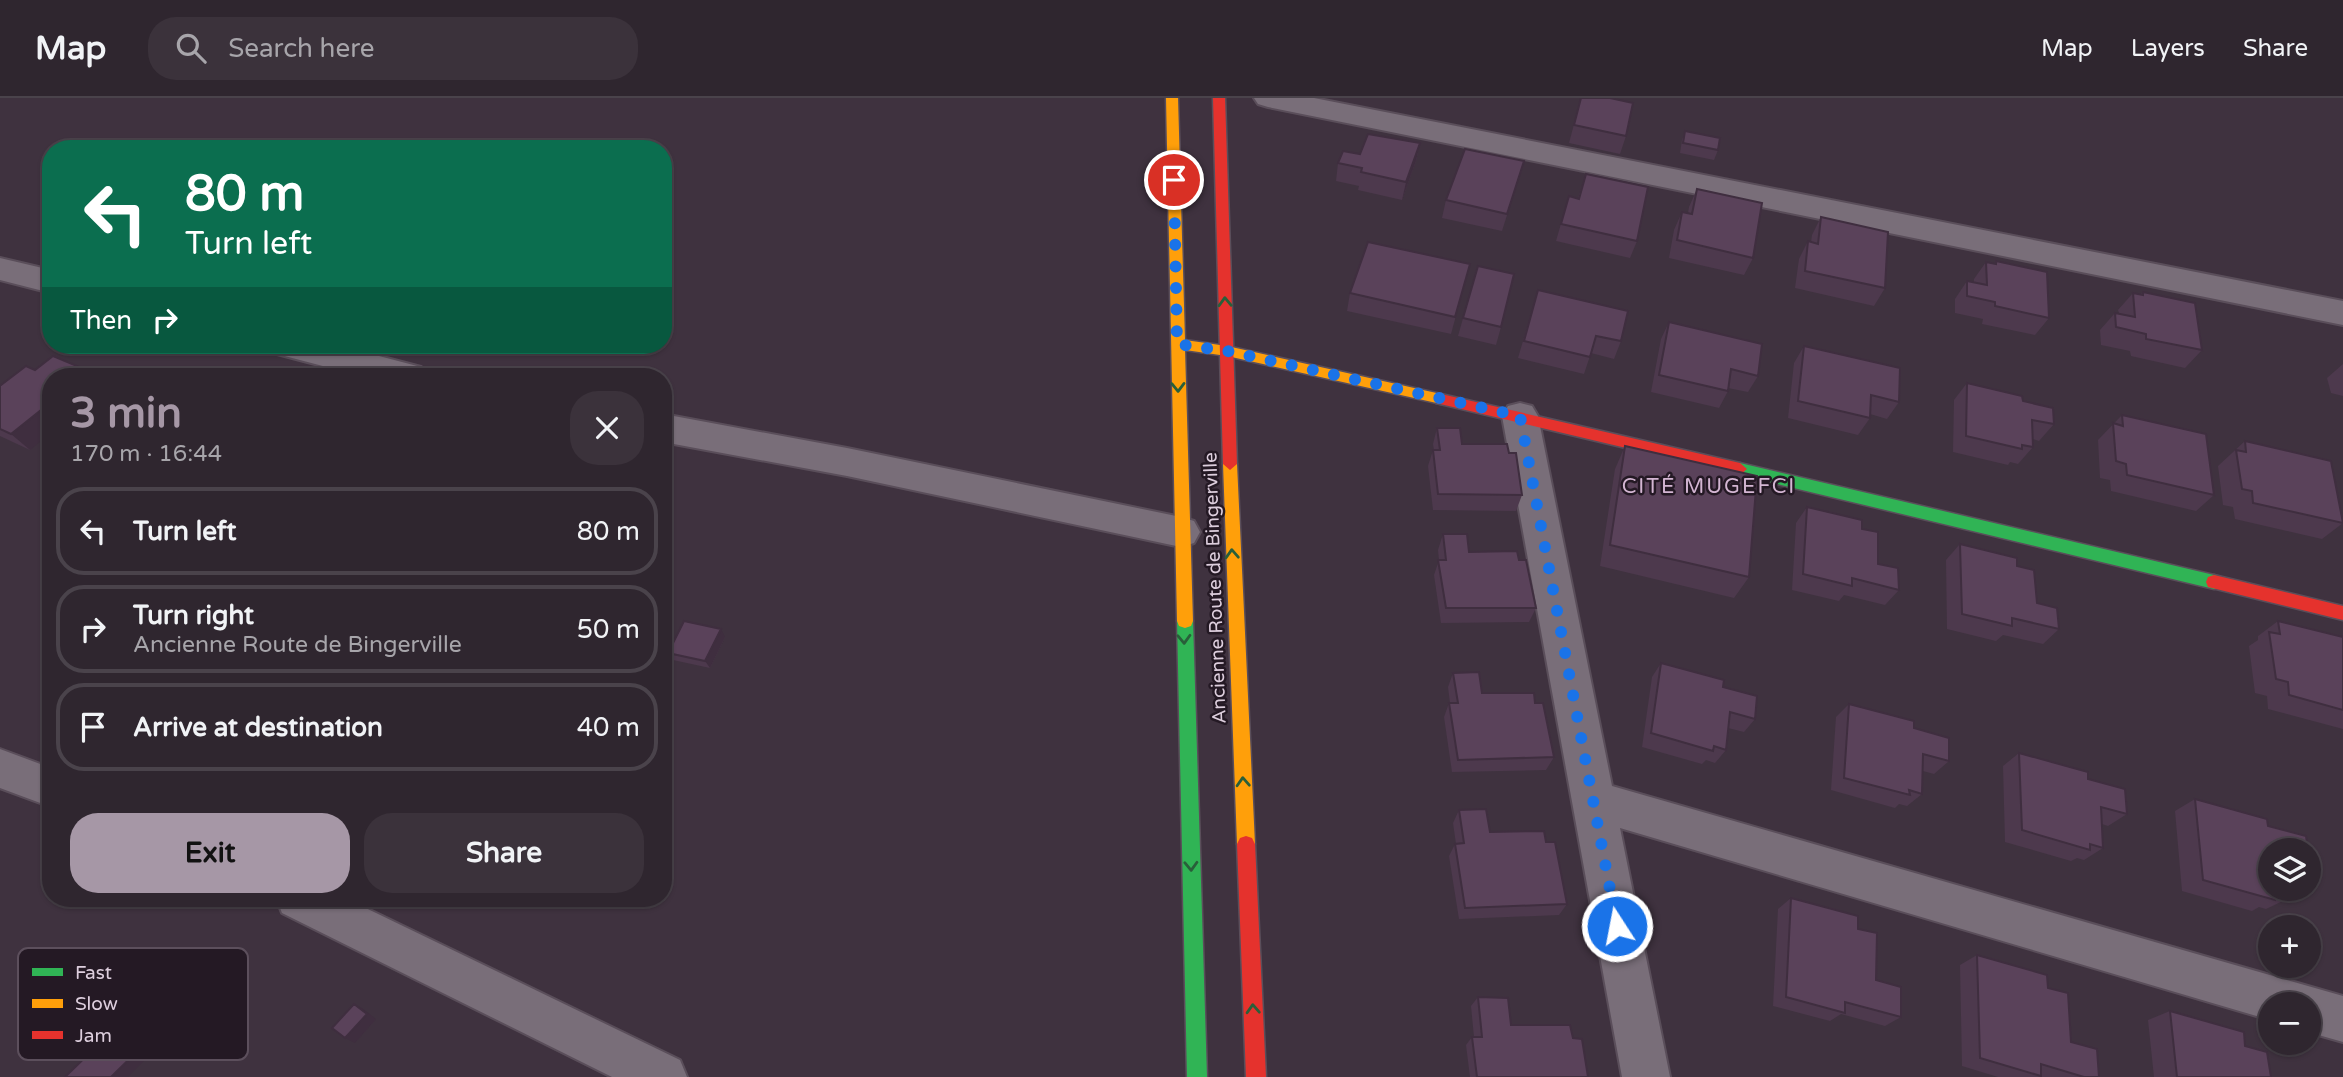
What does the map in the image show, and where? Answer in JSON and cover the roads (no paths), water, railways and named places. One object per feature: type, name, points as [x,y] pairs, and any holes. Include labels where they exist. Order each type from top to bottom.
[{"type":"street","name":"Ancienne Route de Bingerville","points":[[1172,98],[1197,1077]]},
{"type":"street","name":"Ancienne Route de Bingerville","points":[[1219,98],[1232,556],[1256,1077]]},
{"type":"street","points":[[1268,98],[2343,313]]},
{"type":"street","points":[[0,269],[42,280]]},
{"type":"street","points":[[1177,344],[1227,351],[1520,416],[2343,613]]},
{"type":"street","points":[[324,354],[378,368]]},
{"type":"street","points":[[1520,416],[1646,1077]]},
{"type":"street","points":[[672,430],[846,462],[1181,532]]},
{"type":"street","points":[[0,768],[42,784]]},
{"type":"street","points":[[1592,800],[2258,994]]},
{"type":"street","points":[[316,907],[663,1077]]},
{"type":"street","points":[[2321,1013],[2343,1019]]},
{"type":"district","name":"CITÉ MUGEFCI","points":[[1709,486]]}]
